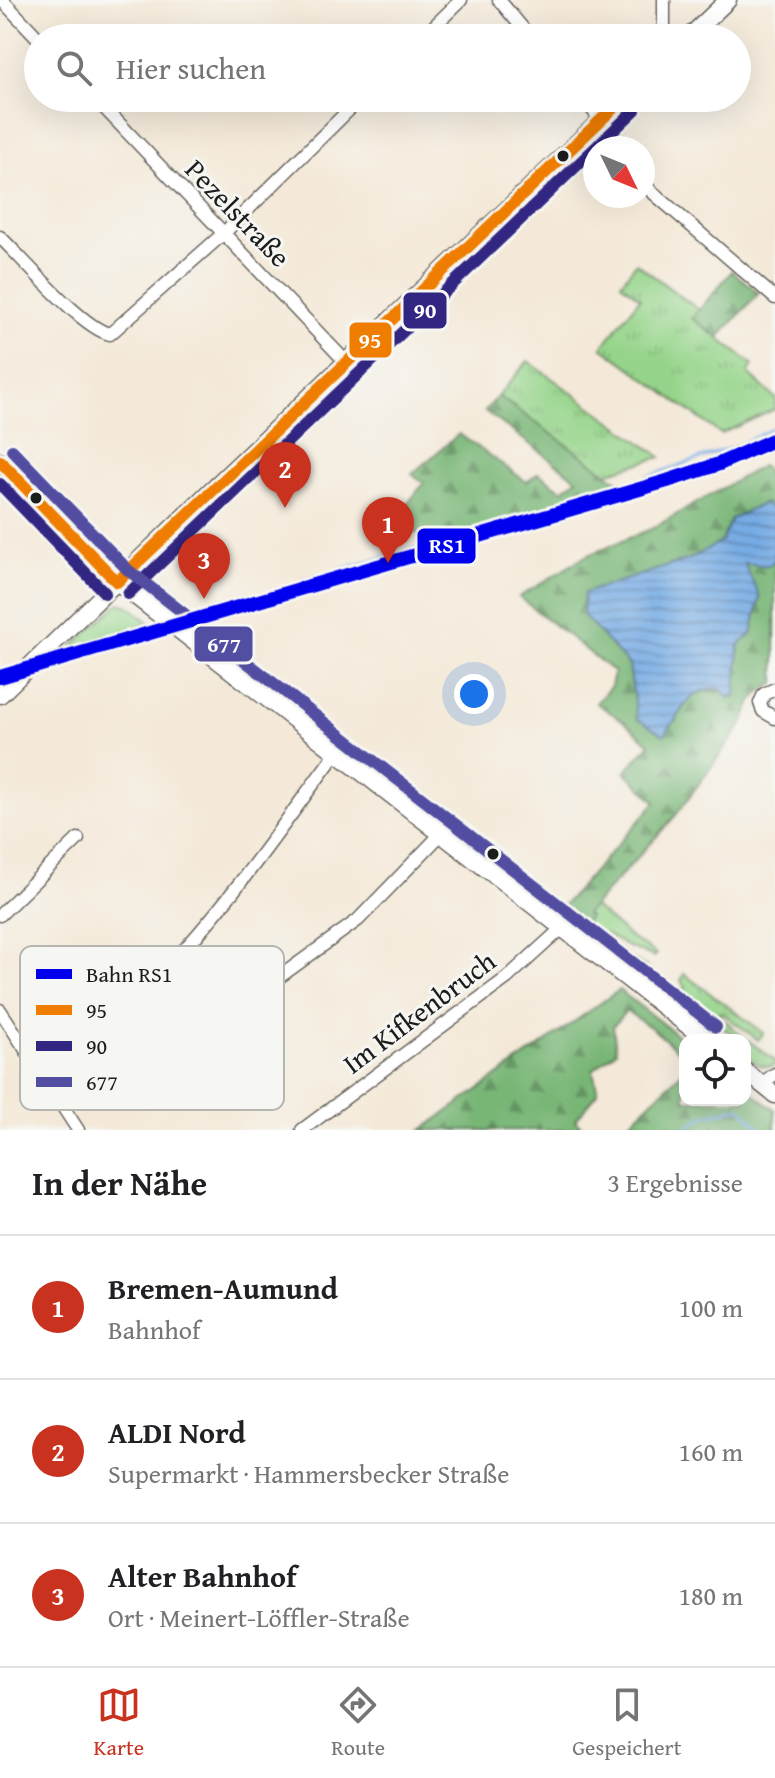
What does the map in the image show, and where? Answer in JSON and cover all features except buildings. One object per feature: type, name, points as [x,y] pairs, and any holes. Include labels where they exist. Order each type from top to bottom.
[{"type":"street","points":[[2,0],[25,24]]},
{"type":"street","points":[[436,24],[461,0]]},
{"type":"street","points":[[499,0],[519,24]]},
{"type":"street","points":[[664,0],[664,24]]},
{"type":"street","points":[[703,24],[728,0]]},
{"type":"street","name":"Pezelstraße","points":[[108,112],[346,362]]},
{"type":"street","points":[[0,237],[80,316],[99,332],[110,334],[224,233],[347,112]]},
{"type":"street","points":[[594,112],[601,120]]},
{"type":"street","points":[[0,695],[609,112]]},
{"type":"street","points":[[655,194],[775,298]]},
{"type":"street","points":[[0,461],[117,582],[698,1034]]},
{"type":"street","points":[[775,689],[764,694],[760,703],[763,711],[775,718]]},
{"type":"street","points":[[187,946],[337,752]]},
{"type":"street","points":[[284,974],[358,920],[441,834]]},
{"type":"street","points":[[0,915],[78,839]]},
{"type":"street","name":"Im Kifkenbruch","points":[[302,1130],[507,978],[561,929]]},
{"type":"street","points":[[0,1010],[20,1041]]},
{"type":"street","points":[[751,1074],[770,1084]]},
{"type":"street","points":[[65,1110],[78,1130]]},
{"type":"green space","points":[[636,263],[699,310],[692,318],[753,365],[748,373],[775,398],[775,409],[721,434],[602,347],[640,298],[621,283]]},
{"type":"green space","points":[[732,271],[759,293],[718,338],[692,318]]},
{"type":"green space","points":[[528,361],[661,457],[606,473],[498,396]]},
{"type":"green space","points":[[498,396],[625,486],[426,545],[426,541],[396,518],[424,483],[412,474],[459,434],[527,482],[538,473],[562,490],[577,479],[485,411]]},
{"type":"green space","points":[[763,465],[775,487],[775,512],[764,503],[731,519],[722,541],[690,559],[584,594],[583,615],[629,665],[637,719],[675,722],[686,703],[699,692],[715,690],[736,696],[744,562],[768,566],[775,560],[775,684],[755,698],[744,722],[676,815],[586,914],[589,917],[582,925],[561,908],[656,802],[625,772],[650,744],[625,722],[596,703],[611,686],[614,672],[519,597],[586,556],[651,529]]},
{"type":"green space","points":[[119,603],[129,606],[150,623],[65,653]]},
{"type":"green space","points":[[593,906],[631,938],[656,954],[654,957],[626,946],[606,934],[606,940],[647,967],[646,976],[582,925]]},
{"type":"green space","points":[[684,974],[764,1033],[758,1040],[721,1012],[718,1013],[740,1034],[732,1034],[680,995],[686,988],[681,981]]},
{"type":"green space","points":[[619,990],[679,1036],[679,1052],[626,1011],[613,1026],[616,1051],[593,1070],[598,1093],[575,1120],[585,1130],[422,1130]]},
{"type":"green space","points":[[751,1043],[775,1061],[771,1067],[759,1065],[751,1059]]},
{"type":"green space","points":[[679,1075],[679,1106],[751,1106],[751,1092],[775,1110],[775,1130],[622,1130]]},
{"type":"water","points":[[765,503],[775,512],[775,560],[768,566],[744,563],[760,597],[752,634],[739,645],[736,696],[730,698],[719,688],[698,693],[686,704],[664,735],[637,719],[629,665],[583,615],[584,593],[690,559],[722,541],[731,519]]},
{"type":"waterway","points":[[304,580],[643,482],[649,476],[736,446],[775,427]]},
{"type":"waterway","points":[[682,1130],[706,1115],[740,1108],[762,1130]]},
{"type":"rail line","name":"RS1","points":[[0,677],[667,481],[719,464],[775,439]]},
{"type":"transit line","name":"95","points":[[117,582],[609,112]]},
{"type":"transit line","name":"90","points":[[128,594],[633,112]]},
{"type":"transit line","name":"677","points":[[12,450],[128,570],[716,1027]]},
{"type":"transit line","name":"95","points":[[0,461],[117,582]]},
{"type":"transit line","name":"90","points":[[0,484],[105,593]]},
{"type":"place","name":"ALDI Nord","points":[[285,508]]},
{"type":"place","name":"Bremen-Aumund","points":[[388,563]]},
{"type":"place","name":"Alter Bahnhof","points":[[204,599]]}]
